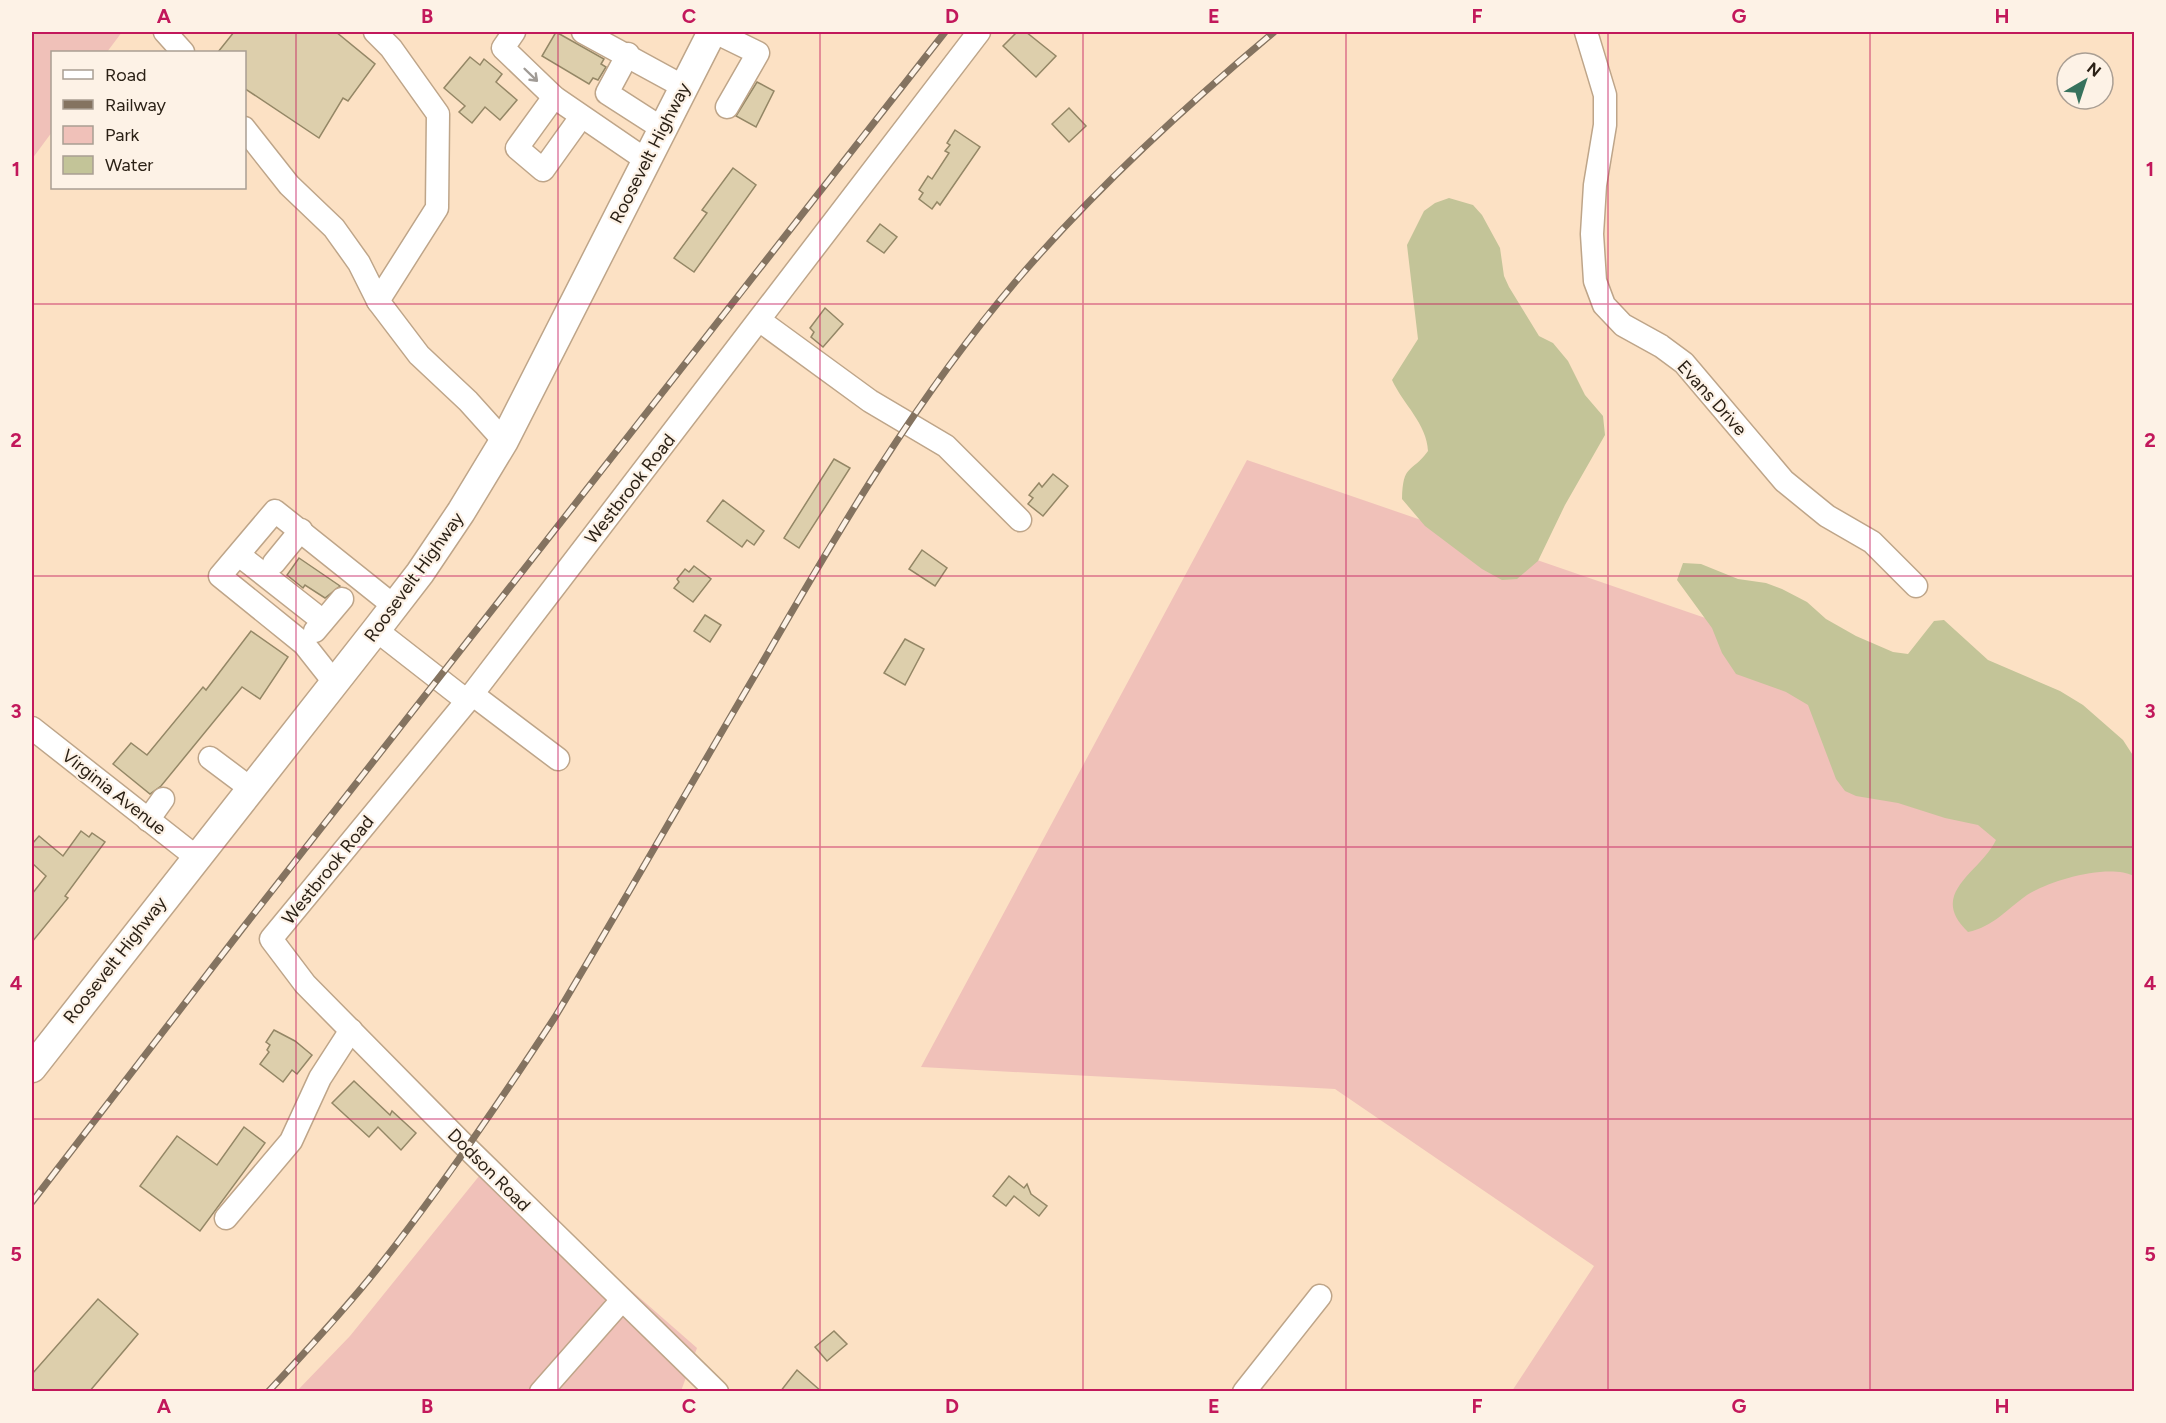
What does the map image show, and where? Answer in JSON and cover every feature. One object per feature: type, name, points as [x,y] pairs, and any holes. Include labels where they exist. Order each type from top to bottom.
[{"type":"main road","name":"Roosevelt Highway","points":[[32,1068],[376,630],[461,512],[504,441],[713,32]]},
{"type":"street","points":[[165,32],[182,51]]},
{"type":"street","points":[[375,32],[392,48],[438,114],[437,208],[378,301]]},
{"type":"street","points":[[514,32],[503,48],[554,97],[646,160]]},
{"type":"street","points":[[584,32],[628,54],[649,70],[684,87]]},
{"type":"street","points":[[713,32],[758,53],[727,107]]},
{"type":"street","name":"Westbrook Road","points":[[271,939],[470,697],[980,32]]},
{"type":"street","name":"Evans Drive","points":[[1586,32],[1605,95],[1605,125],[1595,185],[1592,234],[1595,281],[1604,305],[1623,325],[1661,346],[1684,363],[1784,481],[1827,516],[1872,542],[1916,586]]},
{"type":"street","points":[[628,54],[607,93],[663,129]]},
{"type":"street","points":[[554,97],[517,148],[543,170],[581,117]]},
{"type":"street","points":[[246,131],[289,185],[334,228],[359,264],[378,301],[419,355],[468,401],[504,441]]},
{"type":"street","points":[[759,320],[870,401],[946,446],[1020,520]]},
{"type":"street","points":[[334,682],[304,644],[220,576],[275,511],[394,606]]},
{"type":"street","points":[[274,562],[301,530]]},
{"type":"street","points":[[239,555],[323,621]]},
{"type":"street","points":[[304,644],[342,599]]},
{"type":"street","points":[[376,630],[558,759]]},
{"type":"street","name":"Virginia Avenue","points":[[32,728],[196,857]]},
{"type":"street","points":[[210,758],[250,788]]},
{"type":"street","points":[[148,820],[163,799]]},
{"type":"street","name":"Dodson Road","points":[[271,939],[305,984],[459,1140],[717,1392]]},
{"type":"street","points":[[226,1218],[291,1141],[320,1078],[351,1030]]},
{"type":"street","points":[[1244,1392],[1320,1296]]},
{"type":"street","points":[[541,1392],[622,1300]]},
{"type":"green space","points":[[32,32],[122,32],[108,51],[51,51],[51,133],[32,159]]},
{"type":"green space","points":[[1247,460],[1746,632],[2134,757],[2134,1391],[1512,1391],[1594,1266],[1335,1089],[921,1067]]},
{"type":"green space","points":[[488,1165],[697,1348],[681,1391],[296,1392],[350,1336]]},
{"type":"water","points":[[1449,198],[1473,205],[1482,215],[1500,248],[1504,276],[1509,287],[1539,336],[1553,343],[1568,361],[1585,395],[1603,416],[1605,435],[1565,505],[1538,561],[1517,579],[1502,580],[1482,569],[1425,526],[1402,499],[1406,474],[1428,451],[1424,432],[1392,380],[1418,339],[1407,245],[1424,211],[1435,203]]},
{"type":"water","points":[[1683,563],[1701,564],[1738,579],[1766,583],[1782,589],[1807,602],[1826,619],[1856,636],[1893,652],[1908,654],[1934,621],[1944,620],[1988,660],[2060,691],[2083,705],[2123,740],[2134,757],[2134,876],[2110,871],[2064,879],[2037,889],[1992,922],[1968,932],[1957,918],[1953,906],[1955,894],[1996,840],[1978,825],[1945,818],[1898,803],[1856,796],[1845,791],[1836,779],[1808,705],[1786,692],[1736,674],[1722,653],[1712,628],[1677,580]]},
{"type":"building","points":[[234,32],[336,32],[375,64],[348,101],[343,98],[319,138],[246,89],[246,51],[219,51]]},
{"type":"building","points":[[556,32],[604,59],[601,64],[606,67],[598,80],[593,78],[589,84],[542,56]]},
{"type":"building","points":[[1017,32],[1026,32],[1056,56],[1036,77],[1003,46]]},
{"type":"building","points":[[470,57],[480,65],[484,59],[502,74],[496,82],[517,100],[500,120],[485,107],[472,123],[459,112],[465,106],[444,88]]},
{"type":"building","points":[[757,82],[774,91],[756,127],[736,116]]},
{"type":"building","points":[[1069,108],[1086,126],[1069,142],[1052,124]]},
{"type":"building","points":[[955,130],[980,147],[940,205],[937,202],[932,209],[919,199],[923,193],[919,190],[928,176],[932,179],[949,153],[945,151],[950,145],[947,143]]},
{"type":"building","points":[[733,168],[756,185],[694,272],[674,258],[707,213],[702,210]]},
{"type":"building","points":[[880,224],[897,237],[884,253],[867,241]]},
{"type":"building","points":[[825,308],[843,324],[823,347],[811,337],[814,332],[810,328]]},
{"type":"building","points":[[834,459],[850,468],[799,548],[784,538]]},
{"type":"building","points":[[1053,474],[1068,486],[1043,516],[1028,504],[1033,498],[1029,495],[1039,483],[1042,487]]},
{"type":"building","points":[[723,500],[764,531],[754,545],[747,540],[742,547],[707,521]]},
{"type":"building","points":[[922,550],[947,568],[935,586],[909,569]]},
{"type":"building","points":[[299,558],[340,586],[325,598],[305,585],[303,588],[287,575]]},
{"type":"building","points":[[694,566],[711,579],[693,602],[674,588],[679,582],[677,579],[685,569],[689,572]]},
{"type":"building","points":[[705,615],[721,625],[710,642],[694,631]]},
{"type":"building","points":[[251,631],[288,657],[260,699],[242,687],[161,786],[150,794],[113,764],[131,743],[147,755],[203,687],[206,690]]},
{"type":"building","points":[[905,639],[924,649],[905,685],[884,673]]},
{"type":"building","points":[[81,831],[89,837],[92,833],[105,842],[65,896],[68,898],[32,942],[32,894],[46,876],[32,863],[32,844],[39,836],[63,856]]},
{"type":"building","points":[[274,1030],[295,1041],[312,1055],[297,1074],[292,1070],[283,1082],[260,1064],[269,1052],[267,1050],[270,1045],[266,1042]]},
{"type":"building","points":[[354,1081],[390,1115],[392,1111],[416,1133],[401,1150],[378,1127],[369,1137],[332,1103]]},
{"type":"building","points":[[244,1127],[265,1143],[200,1231],[140,1186],[177,1136],[217,1165]]},
{"type":"building","points":[[1009,1176],[1024,1188],[1027,1184],[1031,1194],[1047,1206],[1039,1216],[1014,1196],[1006,1206],[993,1196]]},
{"type":"building","points":[[98,1299],[138,1334],[89,1392],[37,1392],[32,1387],[32,1374]]},
{"type":"building","points":[[834,1331],[847,1344],[827,1361],[815,1347]]},
{"type":"building","points":[[797,1370],[822,1392],[780,1392]]},
{"type":"railway","points":[[32,1202],[242,929],[945,32]]},
{"type":"railway","points":[[268,1392],[324,1332],[377,1269],[469,1145],[534,1049],[581,973],[849,515],[945,371],[1017,280],[1108,182],[1206,90],[1274,32]]}]
